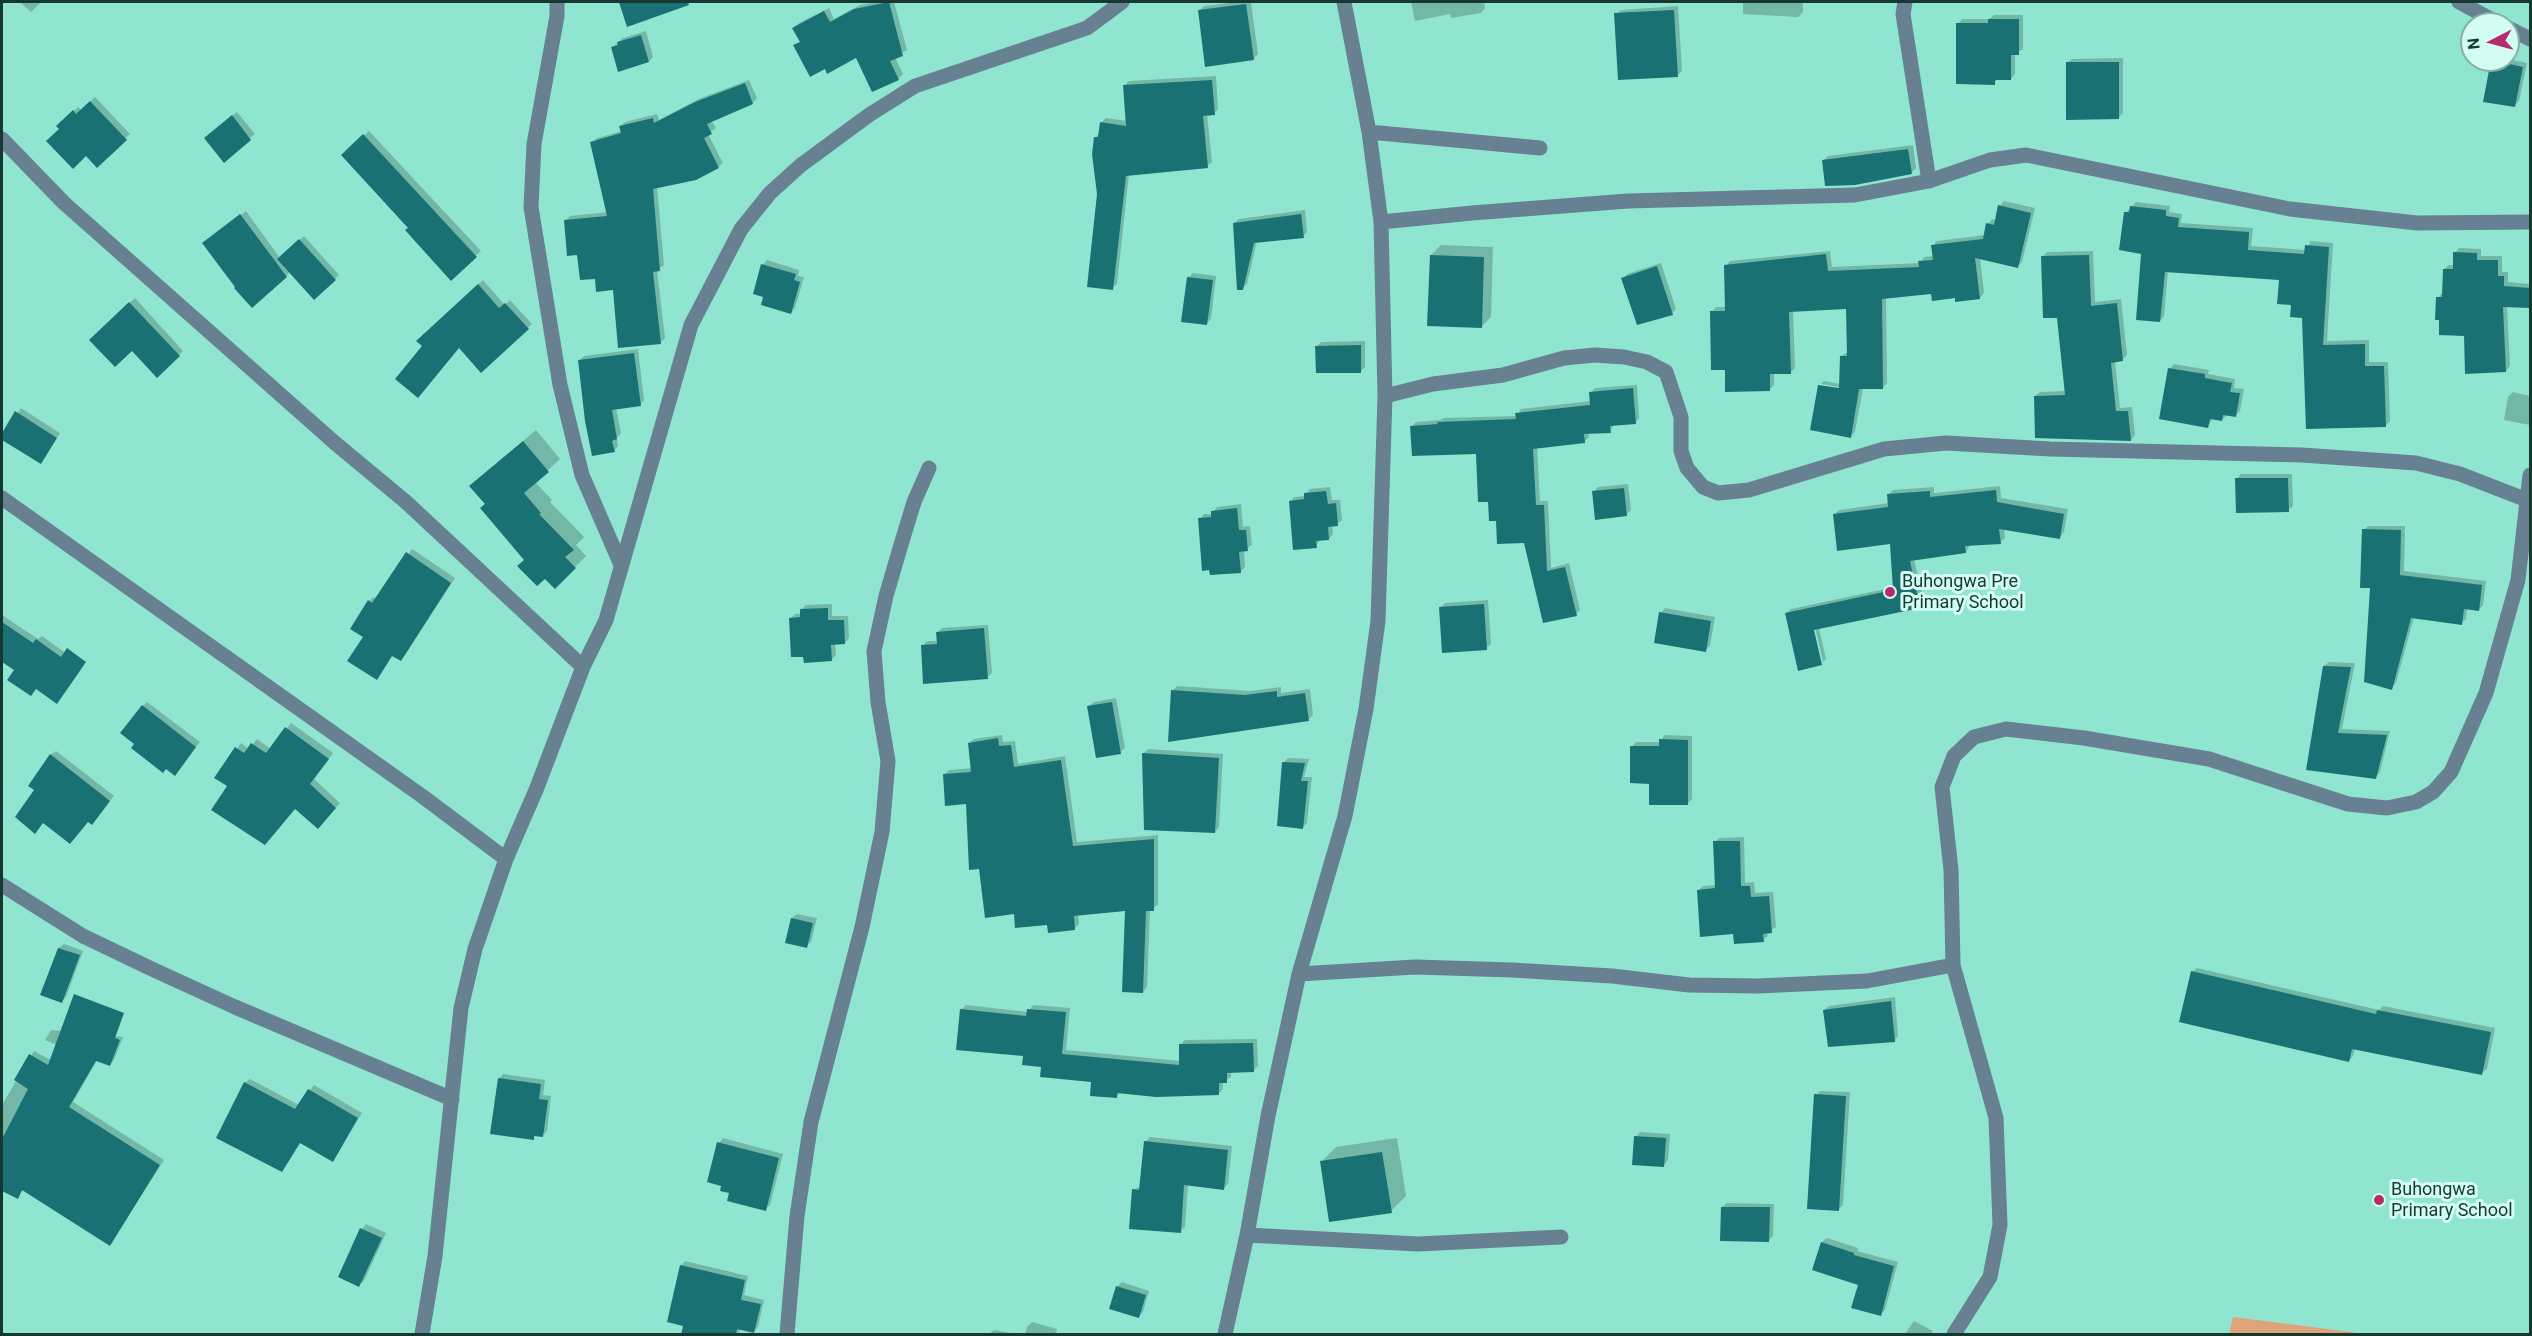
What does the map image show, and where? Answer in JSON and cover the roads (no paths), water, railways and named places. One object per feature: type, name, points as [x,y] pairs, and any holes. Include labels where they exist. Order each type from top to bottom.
[{"type":"street","points":[[557,2],[557,16],[534,144],[531,207],[560,386],[582,475],[621,566]]},
{"type":"street","points":[[422,1335],[435,1256],[461,1008],[475,949],[506,859],[536,790],[583,667],[606,620],[690,326],[741,229],[770,193],[801,165],[869,115],[915,86],[1087,28],[1122,2]]},
{"type":"street","points":[[1225,1335],[1247,1235],[1268,1116],[1299,974],[1345,816],[1366,709],[1378,621],[1385,396],[1381,222],[1369,132],[1344,2]]},
{"type":"street","points":[[1905,2],[1903,14],[1929,181]]},
{"type":"street","points":[[2459,2],[2478,12]]},
{"type":"street","points":[[1369,132],[1540,148]]},
{"type":"street","points":[[2,139],[64,203],[335,443],[406,502],[583,667]]},
{"type":"street","points":[[1381,222],[1628,201],[1855,195],[1929,181],[1990,160],[2026,155],[2290,209],[2417,223],[2530,222]]},
{"type":"street","points":[[1385,396],[1433,384],[1503,375],[1564,357],[1595,355],[1624,357],[1647,362],[1666,372],[1674,393],[1681,417],[1682,451],[1687,468],[1703,488],[1718,493],[1749,490],[1884,449],[1946,443],[2062,449],[2302,455],[2416,463],[2460,474],[2528,500]]},
{"type":"street","points":[[788,1335],[797,1216],[811,1122],[862,927],[882,832],[888,761],[878,702],[874,651],[886,596],[900,548],[914,502],[929,468]]},
{"type":"street","points":[[1954,1335],[1990,1277],[2000,1225],[1996,1118],[1953,965],[1951,870],[1942,787],[1954,756],[1974,737],[2006,729],[2084,738],[2209,759],[2348,804],[2387,808],[2415,802],[2433,792],[2451,772],[2486,693],[2524,580],[2530,475]]},
{"type":"street","points":[[2,498],[506,859]]},
{"type":"street","points":[[2,885],[83,936],[154,970],[452,1099]]},
{"type":"street","points":[[1299,974],[1415,967],[1612,976],[1689,985],[1758,986],[1867,981],[1953,965]]},
{"type":"street","points":[[1247,1235],[1418,1244],[1561,1237]]},
{"type":"place","name":"Buhongwa Pre Primary School","points":[[1890,592]]},
{"type":"place","name":"Buhongwa Primary School","points":[[2379,1200]]}]
